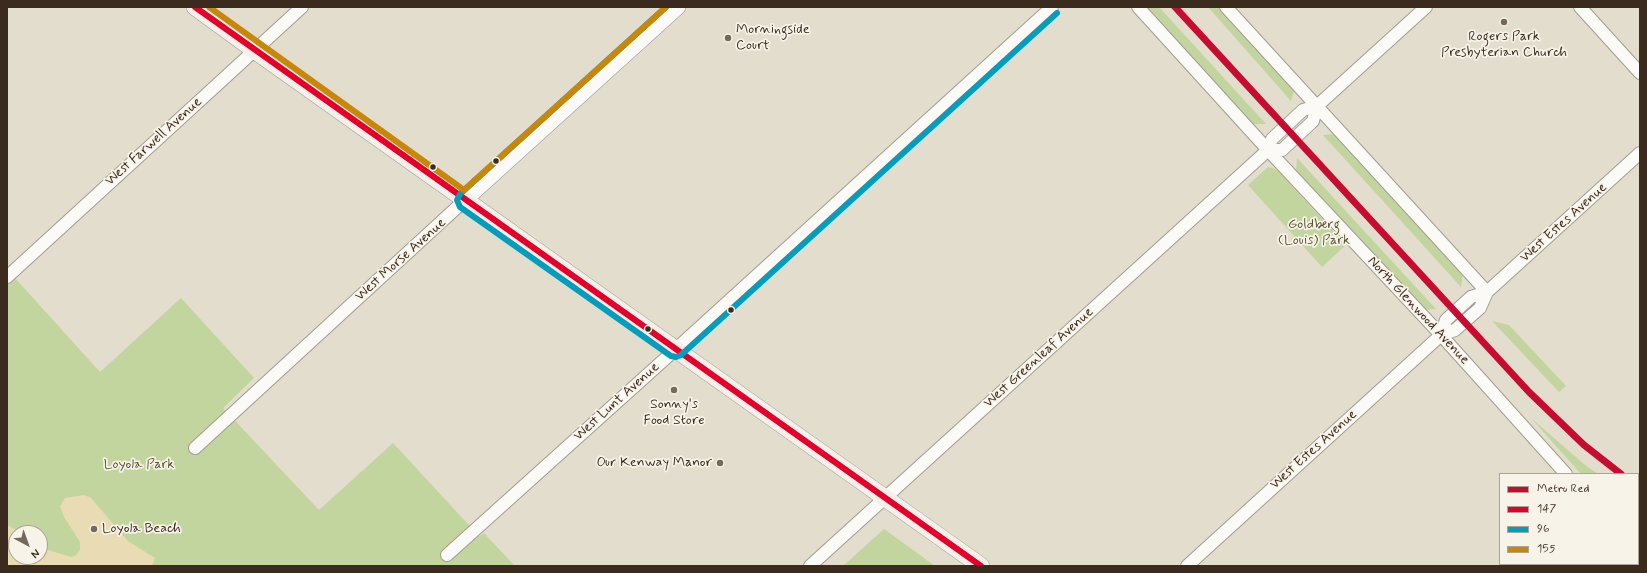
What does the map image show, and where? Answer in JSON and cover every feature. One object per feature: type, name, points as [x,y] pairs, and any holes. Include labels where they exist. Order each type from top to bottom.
[{"type":"main road","points":[[195,7],[981,566]]},
{"type":"street","name":"West Farwell Avenue","points":[[7,276],[302,7]]},
{"type":"street","name":"West Morse Avenue","points":[[195,448],[678,7]]},
{"type":"street","name":"West Lunt Avenue","points":[[447,555],[1052,7]]},
{"type":"street","name":"North Glenwood Avenue","points":[[1138,7],[1268,150],[1441,335],[1565,473]]},
{"type":"street","points":[[1226,7],[1487,292]]},
{"type":"street","name":"West Greenleaf Avenue","points":[[810,566],[1268,150],[1272,139],[1303,110],[1317,106],[1426,7]]},
{"type":"street","points":[[1580,7],[1640,73]]},
{"type":"street","name":"West Estes Avenue","points":[[1187,566],[1441,335],[1455,330],[1480,308],[1487,292],[1640,153]]},
{"type":"green space","points":[[1146,7],[1159,7],[1266,124],[1253,124]]},
{"type":"green space","points":[[1208,7],[1219,7],[1294,91],[1291,101]]},
{"type":"green space","points":[[1337,134],[1463,273],[1461,287],[1323,135]]},
{"type":"green space","points":[[1297,158],[1436,309],[1423,310],[1296,171]]},
{"type":"green space","name":"Goldberg (Louis) Park","points":[[1268,167],[1278,171],[1346,245],[1322,267],[1248,185]]},
{"type":"green space","name":"Loyola Park","points":[[15,278],[100,372],[181,298],[254,378],[223,408],[319,510],[393,443],[479,536],[484,533],[515,566],[7,566],[7,285]]},
{"type":"green space","points":[[1492,321],[1509,325],[1566,386],[1559,392]]},
{"type":"green space","points":[[1531,418],[1585,465],[1597,473],[1580,473]]},
{"type":"green space","points":[[884,529],[935,566],[843,566]]},
{"type":"sand","name":"Loyola Beach","points":[[84,495],[91,498],[128,541],[155,558],[152,566],[7,566],[7,525],[8,565],[48,565],[48,550],[71,557],[76,555],[80,550],[80,542],[64,517],[60,506],[65,498]]},
{"type":"metro line","name":"Red","points":[[1175,7],[1529,392],[1584,445],[1620,473]]},
{"type":"transit line","name":"147","points":[[195,7],[981,566]]},
{"type":"transit line","name":"155","points":[[209,7],[464,190],[666,7]]},
{"type":"transit line","name":"96","points":[[666,7],[460,194],[457,200],[460,207],[671,356],[676,357],[681,355],[1057,13]]},
{"type":"place","name":"Rogers Park Presbyterian Church","points":[[1504,22]]},
{"type":"place","name":"Morningside Court","points":[[728,38]]},
{"type":"place","name":"Sonny's Food Store","points":[[674,390]]},
{"type":"place","name":"Our Kenway Manor","points":[[720,463]]},
{"type":"place","name":"Loyola Beach","points":[[94,529]]}]
